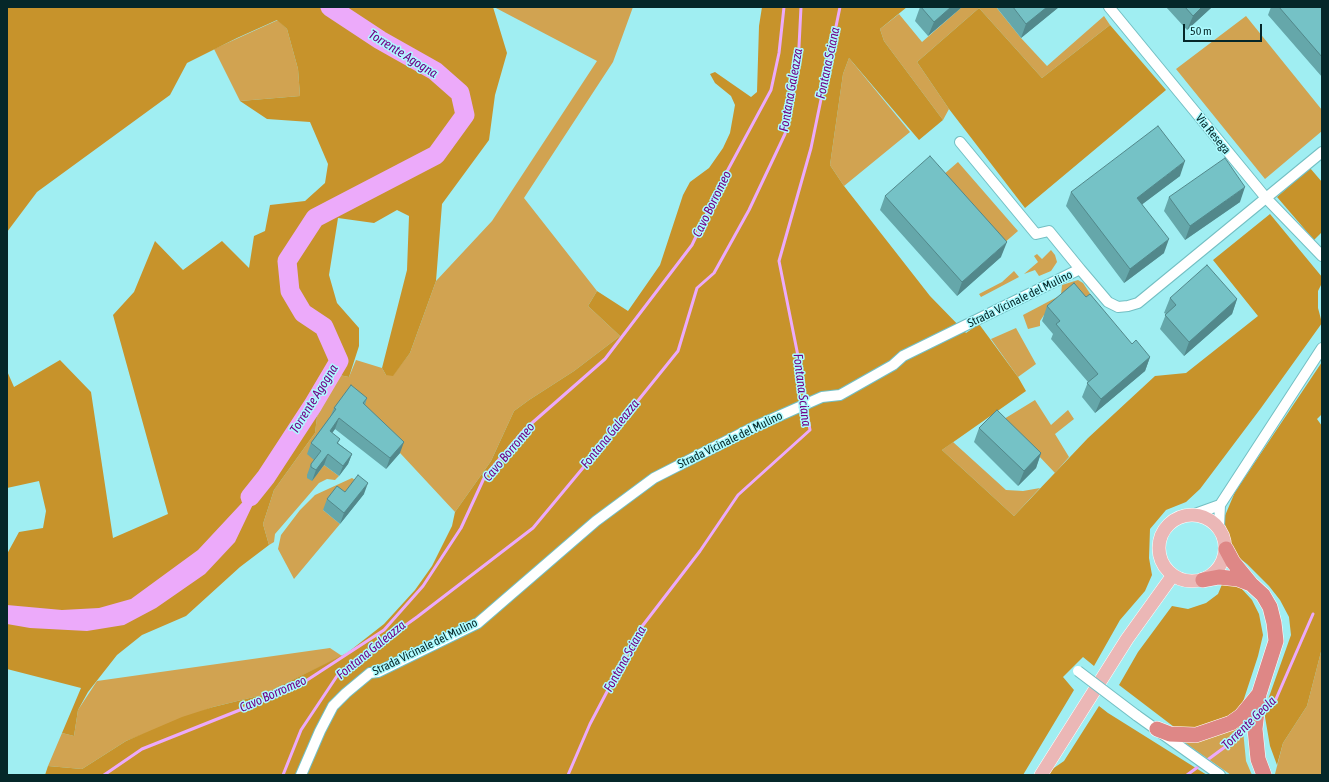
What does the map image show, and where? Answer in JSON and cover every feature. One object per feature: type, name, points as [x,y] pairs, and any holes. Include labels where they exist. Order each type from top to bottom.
[{"type":"highway","points":[[1226,549],[1233,562],[1251,584],[1263,595],[1270,607],[1276,641],[1259,694],[1256,721],[1258,759],[1264,775]]},
{"type":"highway","points":[[1202,580],[1219,577],[1238,579],[1251,584]]},
{"type":"highway","points":[[1157,729],[1170,734],[1196,735],[1231,723],[1241,716],[1259,694]]},
{"type":"main road","points":[[1195,514],[1208,518],[1219,527],[1225,541],[1226,549],[1224,559],[1219,568],[1212,575],[1202,580],[1182,580],[1165,568],[1160,558],[1159,547],[1161,536],[1166,527],[1174,519],[1184,515],[1195,514]]},
{"type":"main road","points":[[1040,775],[1127,639],[1173,575]]},
{"type":"street","name":"Via Resega","points":[[1109,7],[1266,198],[1322,256]]},
{"type":"street","points":[[960,142],[1036,234],[1049,231],[1080,269]]},
{"type":"street","name":"Strada Vicinale del Mulino","points":[[301,775],[320,731],[334,706],[346,693],[370,673],[378,672],[478,623],[596,521],[654,478],[754,427],[822,397],[840,395],[893,365],[903,356],[1080,269],[1108,302],[1118,307],[1138,303],[1322,152]]},
{"type":"street","points":[[1219,527],[1220,505],[1322,348]]},
{"type":"street","points":[[1195,514],[1220,505]]},
{"type":"street","points":[[1078,671],[1136,715],[1220,775]]},
{"type":"shaded area","points":[[7,7],[493,7],[507,53],[495,95],[489,140],[442,204],[436,281],[410,353],[393,376],[386,375],[382,368],[407,270],[409,216],[397,210],[374,223],[338,218],[329,275],[337,303],[359,328],[359,346],[349,377],[339,375],[317,417],[315,433],[274,490],[263,524],[269,545],[240,567],[186,616],[142,635],[117,655],[88,692],[78,710],[74,736],[62,733],[81,688],[7,669],[7,554],[19,532],[43,528],[46,511],[39,481],[7,488],[7,371],[14,387],[60,360],[91,392],[113,538],[168,514],[113,315],[134,292],[155,241],[183,270],[222,241],[249,268],[254,236],[265,231],[270,205],[305,201],[325,183],[328,164],[310,122],[267,119],[240,101],[300,96],[298,69],[287,29],[277,20],[187,63],[170,95],[37,192],[7,232]]},
{"type":"shaded area","points":[[494,7],[633,7],[613,62],[524,198],[597,291],[588,306],[620,336],[574,371],[514,411],[491,461],[455,512],[347,396],[317,461],[318,473],[324,465],[339,476],[335,480],[327,479],[319,483],[275,534],[274,542],[269,545],[263,524],[274,490],[315,433],[317,417],[339,375],[349,377],[356,360],[382,368],[386,375],[393,375],[410,353],[436,281],[492,221],[597,61]]},
{"type":"shaded area","points":[[762,7],[907,7],[880,29],[884,41],[943,120],[919,140],[849,58],[843,74],[830,165],[844,186],[930,296],[966,333],[979,324],[1018,377],[1026,391],[942,450],[1014,516],[1088,438],[1155,376],[1186,373],[1258,316],[1213,260],[1270,214],[1322,277],[1322,283],[1318,291],[1318,308],[1322,323],[1200,489],[1186,502],[1166,510],[1150,529],[1149,558],[1152,575],[1145,591],[1120,620],[1094,666],[1083,657],[1063,677],[1074,690],[1023,775],[45,775],[48,766],[82,769],[126,741],[182,717],[213,707],[262,695],[347,653],[384,624],[415,590],[432,566],[452,526],[455,512],[491,461],[514,411],[574,371],[620,336],[588,306],[597,291],[628,311],[660,265],[683,195],[690,182],[709,168],[723,148],[730,133],[735,105],[731,96],[715,83],[710,74],[715,72],[751,97],[757,92],[759,26]]},
{"type":"shaded area","points":[[962,7],[996,7],[1021,38],[1047,66],[1104,16],[1110,25],[1042,78],[979,8],[917,62],[949,109],[943,120],[884,41],[880,29],[899,14],[922,42]]},
{"type":"shaded area","points":[[979,8],[1042,78],[1110,25],[1166,90],[1025,208],[949,109],[917,62]]},
{"type":"shaded area","points":[[1246,16],[1322,110],[1322,131],[1265,179],[1176,69]]},
{"type":"shaded area","points":[[278,20],[287,29],[298,69],[300,96],[240,101],[214,49]]},
{"type":"shaded area","points":[[849,58],[910,132],[844,186],[830,165],[843,74]]},
{"type":"shaded area","points":[[958,162],[1018,231],[996,250],[935,182]]},
{"type":"shaded area","points":[[1310,168],[1322,182],[1322,232],[1314,240],[1277,197]]},
{"type":"shaded area","points":[[1051,250],[1055,255],[1057,262],[1051,271],[1039,276],[1035,270],[1024,274],[1038,262],[1034,256],[1037,254],[1042,259]]},
{"type":"shaded area","points":[[1014,271],[1019,277],[981,297],[979,294],[1002,282]]},
{"type":"shaded area","points":[[1078,280],[1083,283],[1093,298],[1082,305],[1044,315],[1040,321],[1040,326],[1028,329],[1023,315],[1061,295],[1062,285]]},
{"type":"shaded area","points":[[1016,328],[1036,364],[1018,377],[991,339]]},
{"type":"shaded area","points":[[1322,362],[1322,414],[1317,419],[1322,426],[1322,648],[1307,706],[1283,743],[1277,765],[1270,746],[1264,711],[1291,635],[1289,617],[1280,600],[1269,586],[1247,564],[1233,553],[1227,537],[1224,518],[1235,492]]},
{"type":"shaded area","points":[[1035,400],[1051,425],[1068,410],[1074,419],[1055,434],[1069,457],[1055,473],[1004,419]]},
{"type":"shaded area","points":[[953,442],[1006,490],[1023,491],[1040,488],[1014,516],[942,450]]},
{"type":"shaded area","points":[[266,477],[235,542],[205,574],[156,608],[124,625],[87,631],[30,628],[7,624],[7,605],[62,610],[99,608],[131,599],[198,550]]},
{"type":"shaded area","points":[[352,478],[358,482],[323,510],[340,524],[294,579],[278,549],[281,535],[300,510],[315,495]]},
{"type":"shaded area","points":[[1223,582],[1241,588],[1252,600],[1259,614],[1263,635],[1258,656],[1238,717],[1182,733],[1119,685],[1138,652],[1172,606],[1188,609],[1206,603],[1218,594]]},
{"type":"shaded area","points":[[330,648],[342,656],[262,695],[213,707],[126,741],[82,769],[48,766],[62,733],[74,736],[78,710],[97,681]]},
{"type":"shaded area","points":[[1322,648],[1322,775],[1276,775],[1283,743],[1307,706]]},
{"type":"shaded area","points":[[1099,706],[1207,775],[1049,775],[1051,770],[1064,761]]},
{"type":"shaded area","points":[[1242,720],[1246,761],[1252,775],[1231,775],[1181,740]]},
{"type":"building","points":[[921,7],[951,7],[934,22]]},
{"type":"building","points":[[1013,7],[1047,7],[1026,24]]},
{"type":"building","points":[[1185,7],[1202,7],[1193,16]]},
{"type":"building","points":[[1279,7],[1322,7],[1322,57]]},
{"type":"building","points":[[1158,126],[1185,161],[1137,198],[1169,239],[1130,269],[1071,192]]},
{"type":"building","points":[[930,156],[1007,242],[962,282],[885,196]]},
{"type":"building","points":[[1225,158],[1245,187],[1190,226],[1169,197]]},
{"type":"building","points":[[1207,265],[1237,299],[1189,342],[1165,315],[1176,305],[1170,298]]},
{"type":"building","points":[[1074,283],[1086,297],[1090,294],[1132,344],[1136,340],[1150,357],[1101,399],[1087,383],[1098,374],[1056,324],[1060,321],[1047,306]]},
{"type":"building","points":[[351,385],[367,398],[363,403],[404,442],[390,458],[339,418],[330,431],[340,439],[337,443],[352,454],[343,466],[328,454],[316,470],[311,467],[311,464],[321,451],[311,443],[336,409],[334,408]]},
{"type":"building","points":[[997,410],[1041,453],[1024,471],[979,428]]},
{"type":"building","points":[[358,475],[368,483],[344,513],[327,499],[337,486],[345,492]]},
{"type":"waterway","name":"Torrente Agogna","points":[[250,497],[266,477],[313,405],[339,361],[324,327],[303,313],[290,291],[287,261],[315,218],[436,155],[465,115],[460,93],[435,71],[380,40],[330,7]]},
{"type":"waterway","name":"Cavo Borromeo","points":[[104,775],[142,749],[295,688],[384,630],[423,586],[461,528],[485,476],[524,430],[605,359],[692,245],[724,177],[771,90],[779,53],[784,7]]},
{"type":"waterway","name":"Fontana Galeazza","points":[[283,775],[301,730],[339,673],[417,617],[533,528],[678,351],[697,288],[714,273],[749,210],[785,134],[798,66],[801,7]]},
{"type":"waterway","name":"Fontana Sciana","points":[[806,401],[779,261],[811,148],[840,7]]},
{"type":"waterway","name":"Fontana Sciana","points":[[568,775],[590,724],[640,629],[700,551],[738,495],[810,430],[806,407]]},
{"type":"waterway","name":"Torrente Geola","points":[[1262,713],[1276,699],[1313,614]]},
{"type":"waterway","name":"Torrente Geola","points":[[1187,775],[1229,744],[1249,725]]}]
